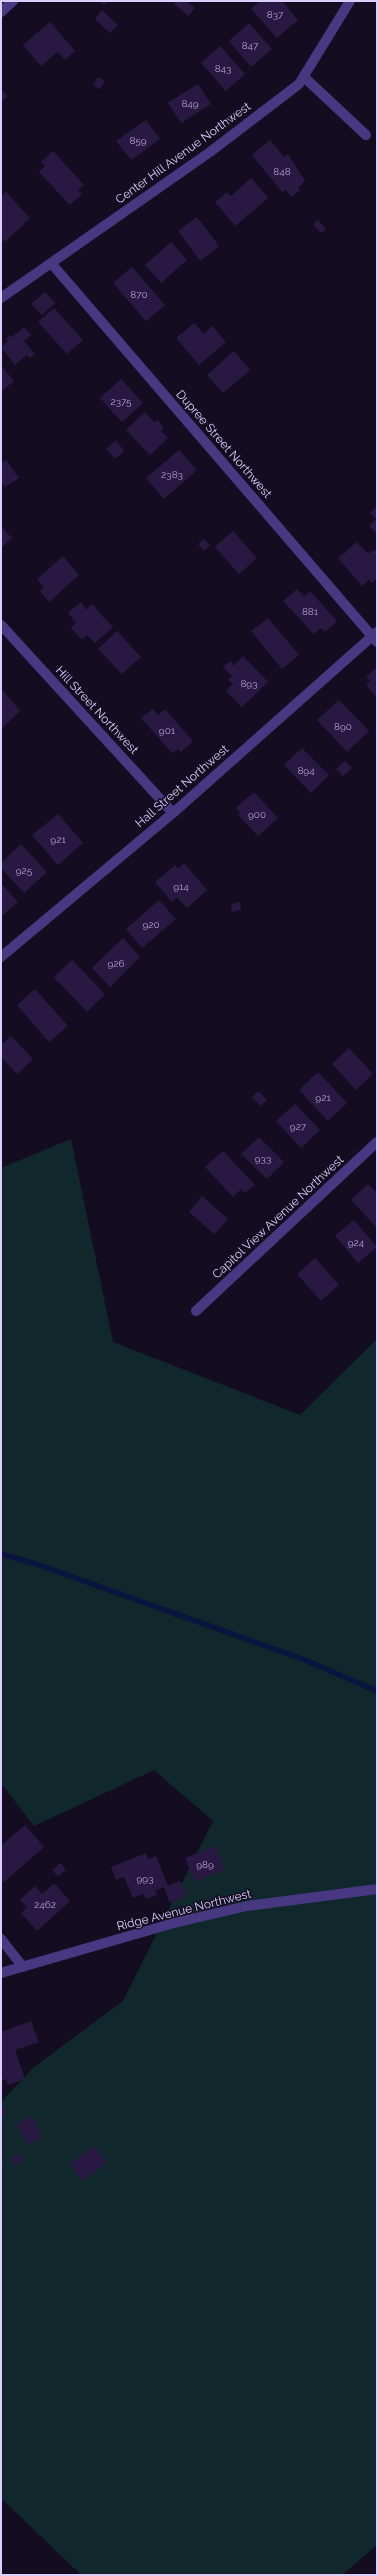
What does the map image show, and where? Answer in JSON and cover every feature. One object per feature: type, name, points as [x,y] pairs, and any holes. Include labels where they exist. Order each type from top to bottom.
[{"type":"street","points":[[1,12],[13,1]]},
{"type":"street","name":"Center Hill Avenue Northwest","points":[[1,298],[210,152],[299,84],[350,1]]},
{"type":"street","points":[[304,77],[366,135]]},
{"type":"street","name":"Dupree Street Northwest","points":[[51,263],[375,637]]},
{"type":"street","name":"Hill Street Northwest","points":[[1,626],[173,813]]},
{"type":"street","name":"Hall Street Northwest","points":[[1,956],[173,813],[375,637]]},
{"type":"street","name":"Capitol View Avenue Northwest","points":[[196,1311],[377,1142]]},
{"type":"street","name":"Ridge Avenue Northwest","points":[[1,1973],[174,1923],[247,1906],[377,1889]]},
{"type":"street","points":[[1,1940],[23,1967]]},
{"type":"green space","points":[[71,1139],[113,1342],[300,1415],[377,1339],[377,2545],[342,2575],[81,2575],[1,2498],[1,2102],[34,2067],[123,2001],[213,1821],[154,1770],[34,1826],[1,1783],[1,1168]]},
{"type":"building","points":[[100,1],[108,1],[104,5]]},
{"type":"building","points":[[177,1],[186,1],[195,8],[188,16],[174,4]]},
{"type":"building","points":[[260,1],[282,1],[298,20],[277,38],[251,9]]},
{"type":"building","points":[[102,10],[118,25],[110,33],[95,19]]},
{"type":"building","points":[[50,22],[75,51],[65,60],[58,52],[41,66],[23,45]]},
{"type":"building","points":[[249,23],[272,49],[251,67],[229,41]]},
{"type":"building","points":[[220,46],[245,74],[226,91],[201,63]]},
{"type":"building","points":[[98,77],[105,81],[99,89],[93,84]]},
{"type":"building","points":[[198,84],[211,104],[181,123],[168,103]]},
{"type":"building","points":[[1,89],[8,96],[1,102]]},
{"type":"building","points":[[146,120],[160,139],[131,160],[116,141]]},
{"type":"building","points":[[270,140],[284,157],[288,154],[305,181],[298,188],[300,190],[292,197],[286,190],[282,192],[252,155]]},
{"type":"building","points":[[53,151],[84,185],[78,190],[82,194],[70,205],[39,172],[45,166],[41,162]]},
{"type":"building","points":[[251,178],[268,198],[235,226],[215,202],[227,192],[231,196]]},
{"type":"building","points":[[6,192],[30,218],[5,242],[1,237],[1,197]]},
{"type":"building","points":[[197,217],[219,246],[200,261],[178,231]]},
{"type":"building","points":[[318,220],[326,229],[321,233],[313,224]]},
{"type":"building","points":[[171,242],[187,260],[161,283],[145,265]]},
{"type":"building","points":[[132,267],[165,305],[146,321],[113,283]]},
{"type":"building","points":[[45,292],[55,303],[42,315],[31,304]]},
{"type":"building","points":[[54,308],[83,340],[67,354],[38,322]]},
{"type":"building","points":[[194,323],[204,334],[212,326],[226,342],[199,365],[176,338]]},
{"type":"building","points":[[24,327],[31,335],[24,341],[35,354],[30,358],[27,355],[15,365],[1,347],[8,341],[6,339],[10,335],[12,337]]},
{"type":"building","points":[[234,351],[250,370],[223,393],[207,375]]},
{"type":"building","points":[[1,365],[14,381],[1,392]]},
{"type":"building","points":[[121,379],[143,403],[122,422],[100,398]]},
{"type":"building","points":[[145,412],[154,422],[157,420],[164,427],[161,431],[168,438],[150,455],[126,430]]},
{"type":"building","points":[[116,440],[124,451],[115,459],[106,449]]},
{"type":"building","points":[[179,450],[197,470],[164,499],[146,478]]},
{"type":"building","points":[[6,460],[19,478],[5,487],[1,482],[1,463]]},
{"type":"building","points":[[377,506],[377,534],[369,526],[376,519],[370,513]]},
{"type":"building","points":[[1,526],[12,538],[1,548]]},
{"type":"building","points":[[233,531],[257,558],[239,574],[215,547]]},
{"type":"building","points":[[203,539],[210,545],[204,551],[198,544]]},
{"type":"building","points":[[357,542],[368,554],[374,549],[377,553],[377,578],[372,583],[369,580],[362,586],[338,558]]},
{"type":"building","points":[[63,556],[79,575],[49,602],[40,591],[44,587],[37,579]]},
{"type":"building","points":[[297,589],[304,597],[310,591],[337,621],[325,632],[321,628],[314,634],[283,601]]},
{"type":"building","points":[[81,602],[86,609],[92,604],[113,627],[95,643],[87,635],[82,640],[71,628],[76,623],[68,613]]},
{"type":"building","points":[[268,618],[299,655],[282,669],[251,631]]},
{"type":"building","points":[[117,631],[141,657],[122,674],[98,649]]},
{"type":"building","points":[[243,656],[268,682],[242,707],[226,691],[233,684],[228,680],[232,676],[223,667],[230,661],[234,665]]},
{"type":"building","points":[[377,667],[377,697],[366,685],[370,681],[366,677]]},
{"type":"building","points":[[1,688],[20,711],[1,729]]},
{"type":"building","points":[[339,700],[369,731],[347,752],[317,720]]},
{"type":"building","points":[[153,709],[158,715],[165,709],[193,741],[181,752],[178,749],[172,753],[141,718]]},
{"type":"building","points":[[302,748],[329,775],[311,793],[284,765]]},
{"type":"building","points":[[345,761],[352,768],[343,776],[336,769]]},
{"type":"building","points":[[254,792],[278,818],[258,836],[238,815],[240,813],[236,808]]},
{"type":"building","points":[[58,814],[83,843],[58,865],[32,835]]},
{"type":"building","points":[[21,844],[47,872],[24,893],[1,868],[1,863]]},
{"type":"building","points":[[184,863],[207,890],[187,908],[177,897],[172,902],[155,882],[175,865],[178,869]]},
{"type":"building","points":[[1,883],[18,902],[2,916],[1,915]]},
{"type":"building","points":[[159,900],[176,919],[142,948],[126,929]]},
{"type":"building","points":[[240,902],[241,910],[232,912],[231,904]]},
{"type":"building","points":[[123,938],[140,957],[110,987],[92,968]]},
{"type":"building","points":[[72,960],[105,994],[87,1012],[54,977]]},
{"type":"building","points":[[35,989],[68,1026],[49,1042],[17,1005]]},
{"type":"building","points":[[11,1036],[33,1059],[17,1074],[1,1057],[1,1045]]},
{"type":"building","points":[[349,1048],[373,1074],[356,1090],[332,1064]]},
{"type":"building","points":[[318,1072],[347,1103],[328,1121],[299,1090]]},
{"type":"building","points":[[258,1091],[267,1100],[261,1106],[252,1098]]},
{"type":"building","points":[[295,1104],[320,1130],[301,1148],[276,1121]]},
{"type":"building","points":[[259,1137],[284,1162],[267,1179],[241,1154]]},
{"type":"building","points":[[223,1151],[255,1185],[245,1193],[241,1189],[233,1197],[205,1167]]},
{"type":"building","points":[[368,1184],[377,1193],[377,1228],[351,1200]]},
{"type":"building","points":[[202,1196],[228,1219],[214,1234],[189,1212]]},
{"type":"building","points":[[354,1220],[377,1247],[358,1263],[335,1236]]},
{"type":"building","points":[[315,1258],[339,1285],[321,1301],[297,1274]]},
{"type":"building","points":[[25,1825],[44,1847],[4,1882],[1,1878],[1,1846]]},
{"type":"building","points":[[215,1846],[225,1869],[195,1882],[185,1858]]},
{"type":"building","points":[[146,1853],[148,1859],[156,1856],[168,1886],[180,1881],[187,1896],[170,1903],[164,1887],[155,1891],[157,1895],[146,1899],[143,1894],[133,1898],[124,1877],[116,1880],[111,1867]]},
{"type":"building","points":[[61,1863],[66,1870],[58,1876],[52,1870]]},
{"type":"building","points":[[54,1883],[70,1901],[37,1931],[21,1913],[27,1907],[20,1900],[35,1886],[42,1894]]},
{"type":"building","points":[[31,2021],[39,2042],[15,2050],[25,2079],[8,2085],[6,2079],[1,2081],[1,2032]]},
{"type":"building","points":[[1,2105],[7,2112],[1,2118]]},
{"type":"building","points":[[32,2116],[43,2137],[28,2145],[16,2124]]},
{"type":"building","points":[[94,2146],[107,2163],[82,2181],[70,2164]]},
{"type":"building","points":[[21,2154],[23,2162],[14,2165],[11,2157]]},
{"type":"waterway","points":[[1,1554],[39,1565],[305,1660],[377,1691]]}]
